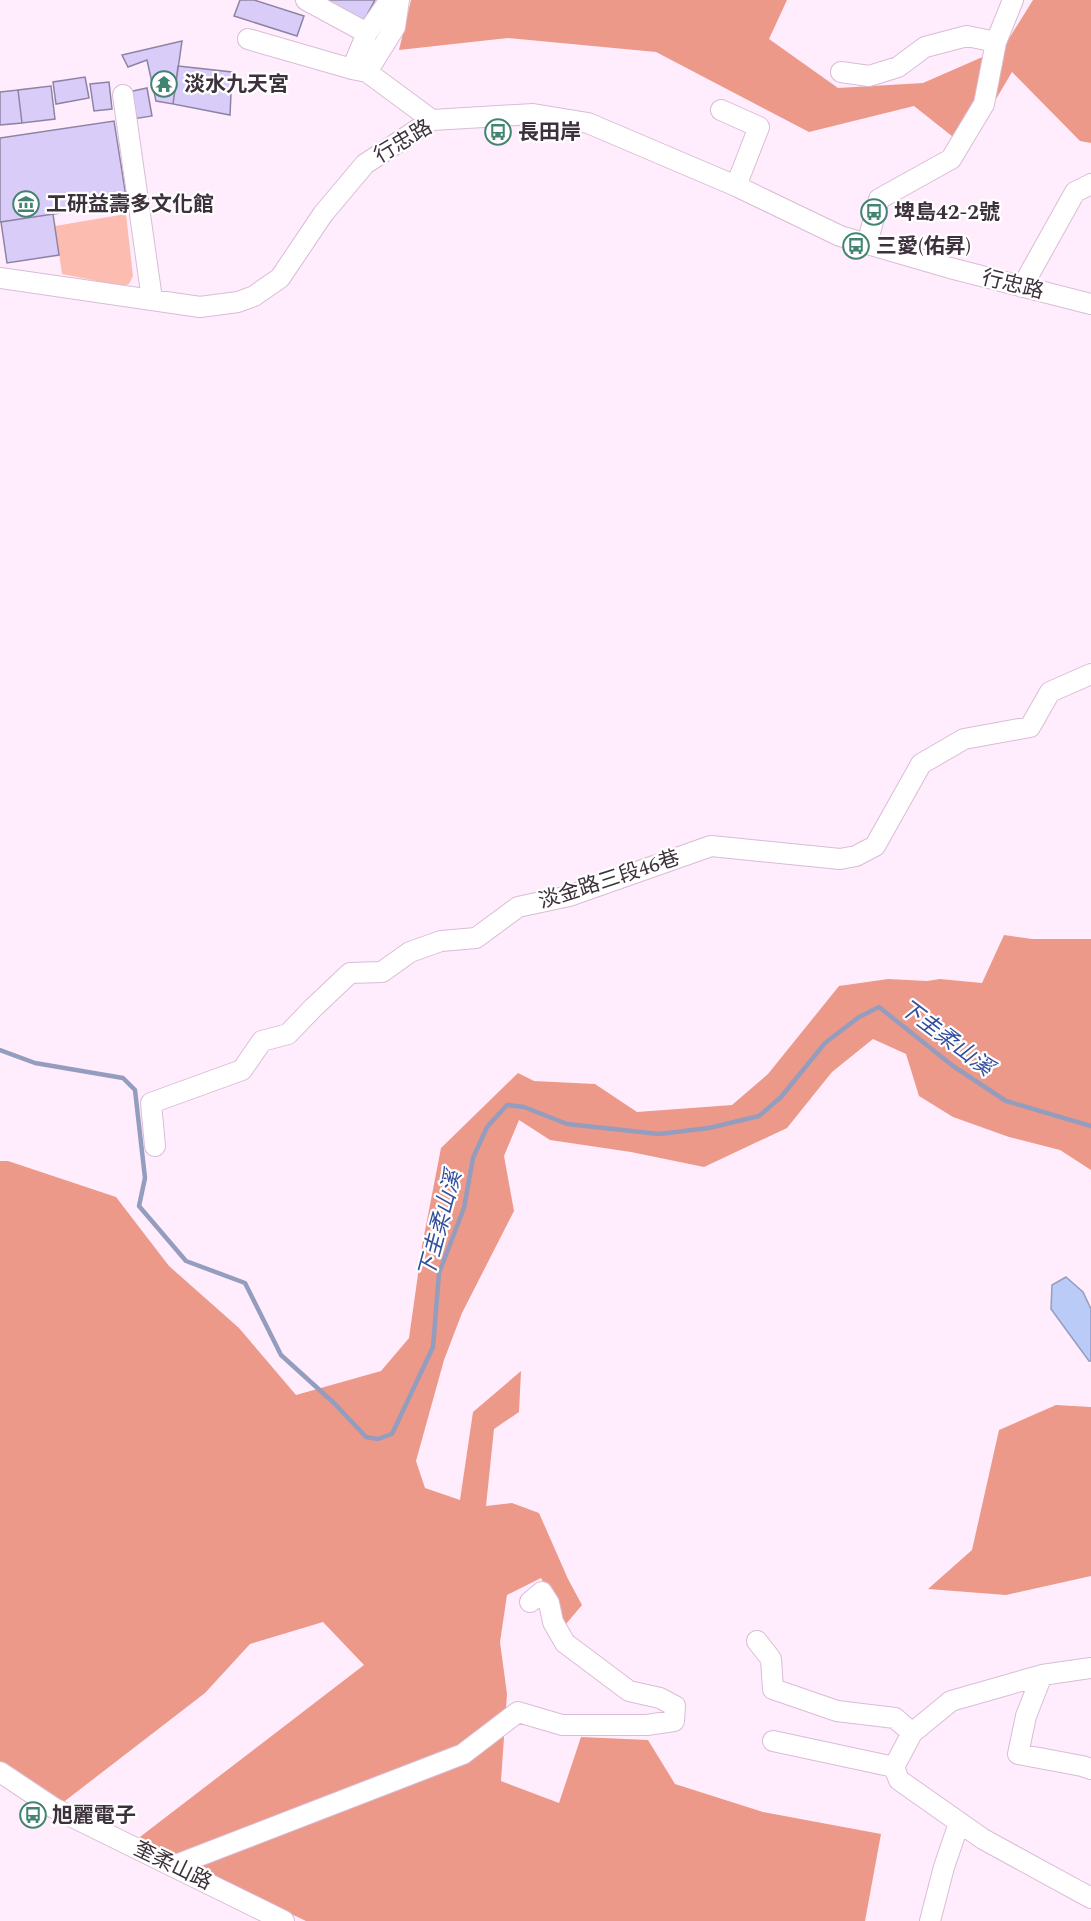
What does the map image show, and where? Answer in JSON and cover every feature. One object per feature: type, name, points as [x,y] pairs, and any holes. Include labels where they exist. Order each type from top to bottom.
[{"type":"street","points":[[306,0],[367,33]]},
{"type":"street","points":[[360,71],[367,33],[387,4],[387,0]]},
{"type":"street","points":[[360,71],[395,27],[399,0]]},
{"type":"street","points":[[867,244],[879,199],[951,159],[984,104],[996,42],[1013,0]]},
{"type":"street","points":[[841,72],[869,76],[898,67],[925,47],[967,36],[996,42]]},
{"type":"street","points":[[248,39],[360,71],[432,120]]},
{"type":"street","points":[[123,95],[152,299]]},
{"type":"street","points":[[721,110],[759,127],[736,186]]},
{"type":"street","name":"行忠路","points":[[0,278],[200,308],[238,302],[260,292],[280,278],[323,214],[365,164],[432,120],[533,114],[588,123],[736,186],[840,236],[950,268],[1091,304]]},
{"type":"street","points":[[1022,287],[1076,192],[1091,184]]},
{"type":"street","name":"淡金路三段46巷","points":[[154,1146],[151,1103],[242,1070],[262,1041],[288,1034],[350,973],[382,972],[410,952],[441,941],[476,938],[518,908],[568,896],[711,846],[840,859],[856,856],[875,846],[921,764],[964,739],[1030,727],[1050,692],[1091,674]]},
{"type":"street","points":[[173,1866],[463,1754],[518,1712],[562,1725],[647,1725],[674,1721],[675,1706],[660,1698],[629,1691],[565,1643],[553,1622],[549,1603],[542,1592],[530,1602]]},
{"type":"street","points":[[757,1641],[771,1659],[773,1689],[837,1711],[895,1718],[912,1733]]},
{"type":"street","points":[[1091,1668],[1042,1675],[951,1701],[912,1733],[894,1767],[899,1780],[982,1839],[1091,1898]]},
{"type":"street","points":[[1042,1675],[1026,1716],[1018,1754],[1091,1769]]},
{"type":"street","points":[[773,1741],[894,1767]]},
{"type":"street","name":"奎柔山路","points":[[0,1773],[54,1808],[284,1921]]},
{"type":"street","points":[[930,1921],[944,1866],[959,1823]]},
{"type":"shaded area","points":[[411,0],[787,0],[769,39],[838,88],[923,83],[1003,48],[1033,0],[1091,0],[1091,143],[1080,141],[1012,72],[967,148],[914,106],[809,132],[656,52],[508,38],[399,50]]},
{"type":"shaded area","points":[[126,214],[133,276],[129,284],[122,286],[62,274],[55,226]]},
{"type":"shaded area","points":[[1004,935],[1032,939],[1091,939],[1091,1170],[1060,1150],[1009,1137],[953,1117],[919,1096],[906,1054],[873,1039],[832,1072],[787,1128],[704,1167],[631,1152],[550,1140],[519,1120],[504,1156],[514,1211],[462,1313],[444,1360],[416,1461],[425,1488],[460,1500],[473,1412],[521,1371],[519,1412],[494,1429],[486,1506],[512,1503],[539,1513],[582,1605],[566,1624],[541,1578],[507,1595],[500,1642],[507,1694],[501,1781],[559,1803],[581,1737],[648,1740],[675,1784],[763,1812],[881,1834],[865,1921],[306,1921],[136,1840],[364,1665],[323,1622],[250,1644],[205,1693],[61,1804],[0,1775],[0,1161],[8,1161],[116,1197],[169,1266],[239,1328],[296,1395],[381,1371],[409,1338],[422,1246],[441,1148],[518,1073],[534,1081],[595,1084],[637,1112],[732,1105],[768,1074],[839,986],[888,979],[927,981],[940,979],[982,983]]},
{"type":"shaded area","points":[[1056,1405],[1091,1407],[1091,1576],[1006,1595],[928,1589],[972,1550],[999,1430]]},
{"type":"water","points":[[1066,1277],[1083,1292],[1091,1309],[1091,1361],[1051,1309],[1052,1285]]},
{"type":"building","points":[[240,0],[254,0],[304,16],[297,36],[234,16]]},
{"type":"building","points":[[317,0],[375,0],[362,24]]},
{"type":"building","name":"淡水九天宮","points":[[182,41],[173,104],[156,101],[147,60],[128,67],[122,55]]},
{"type":"building","points":[[178,66],[232,72],[230,115],[173,104]]},
{"type":"building","points":[[85,77],[89,98],[56,104],[53,82]]},
{"type":"building","points":[[109,82],[112,109],[94,111],[90,84]]},
{"type":"building","points":[[51,86],[55,119],[22,123],[18,90]]},
{"type":"building","points":[[147,88],[152,116],[133,119],[128,92]]},
{"type":"building","points":[[18,90],[22,123],[0,125],[0,92]]},
{"type":"building","points":[[114,121],[127,203],[0,222],[0,138]]},
{"type":"building","points":[[53,214],[59,255],[7,263],[1,222]]},
{"type":"waterway","name":"下圭柔山溪","points":[[0,1050],[35,1063],[123,1078],[135,1090],[145,1178],[139,1206],[186,1261],[245,1283],[281,1355],[335,1404],[366,1437],[378,1439],[392,1434],[433,1347],[439,1273],[464,1208],[473,1158],[487,1127],[507,1105],[524,1107],[567,1124],[659,1134],[709,1128],[759,1116],[781,1097],[825,1043],[859,1017],[879,1007],[953,1066],[1006,1101],[1091,1126]]},
{"type":"place","name":"淡水九天宮","points":[[164,84]]},
{"type":"place","name":"長田岸","points":[[498,132]]},
{"type":"place","name":"工研益壽多文化館","points":[[26,204]]},
{"type":"place","name":"埤島42-2號","points":[[874,212]]},
{"type":"place","name":"三愛(佑昇)","points":[[856,246]]},
{"type":"place","name":"旭麗電子","points":[[33,1815]]}]
